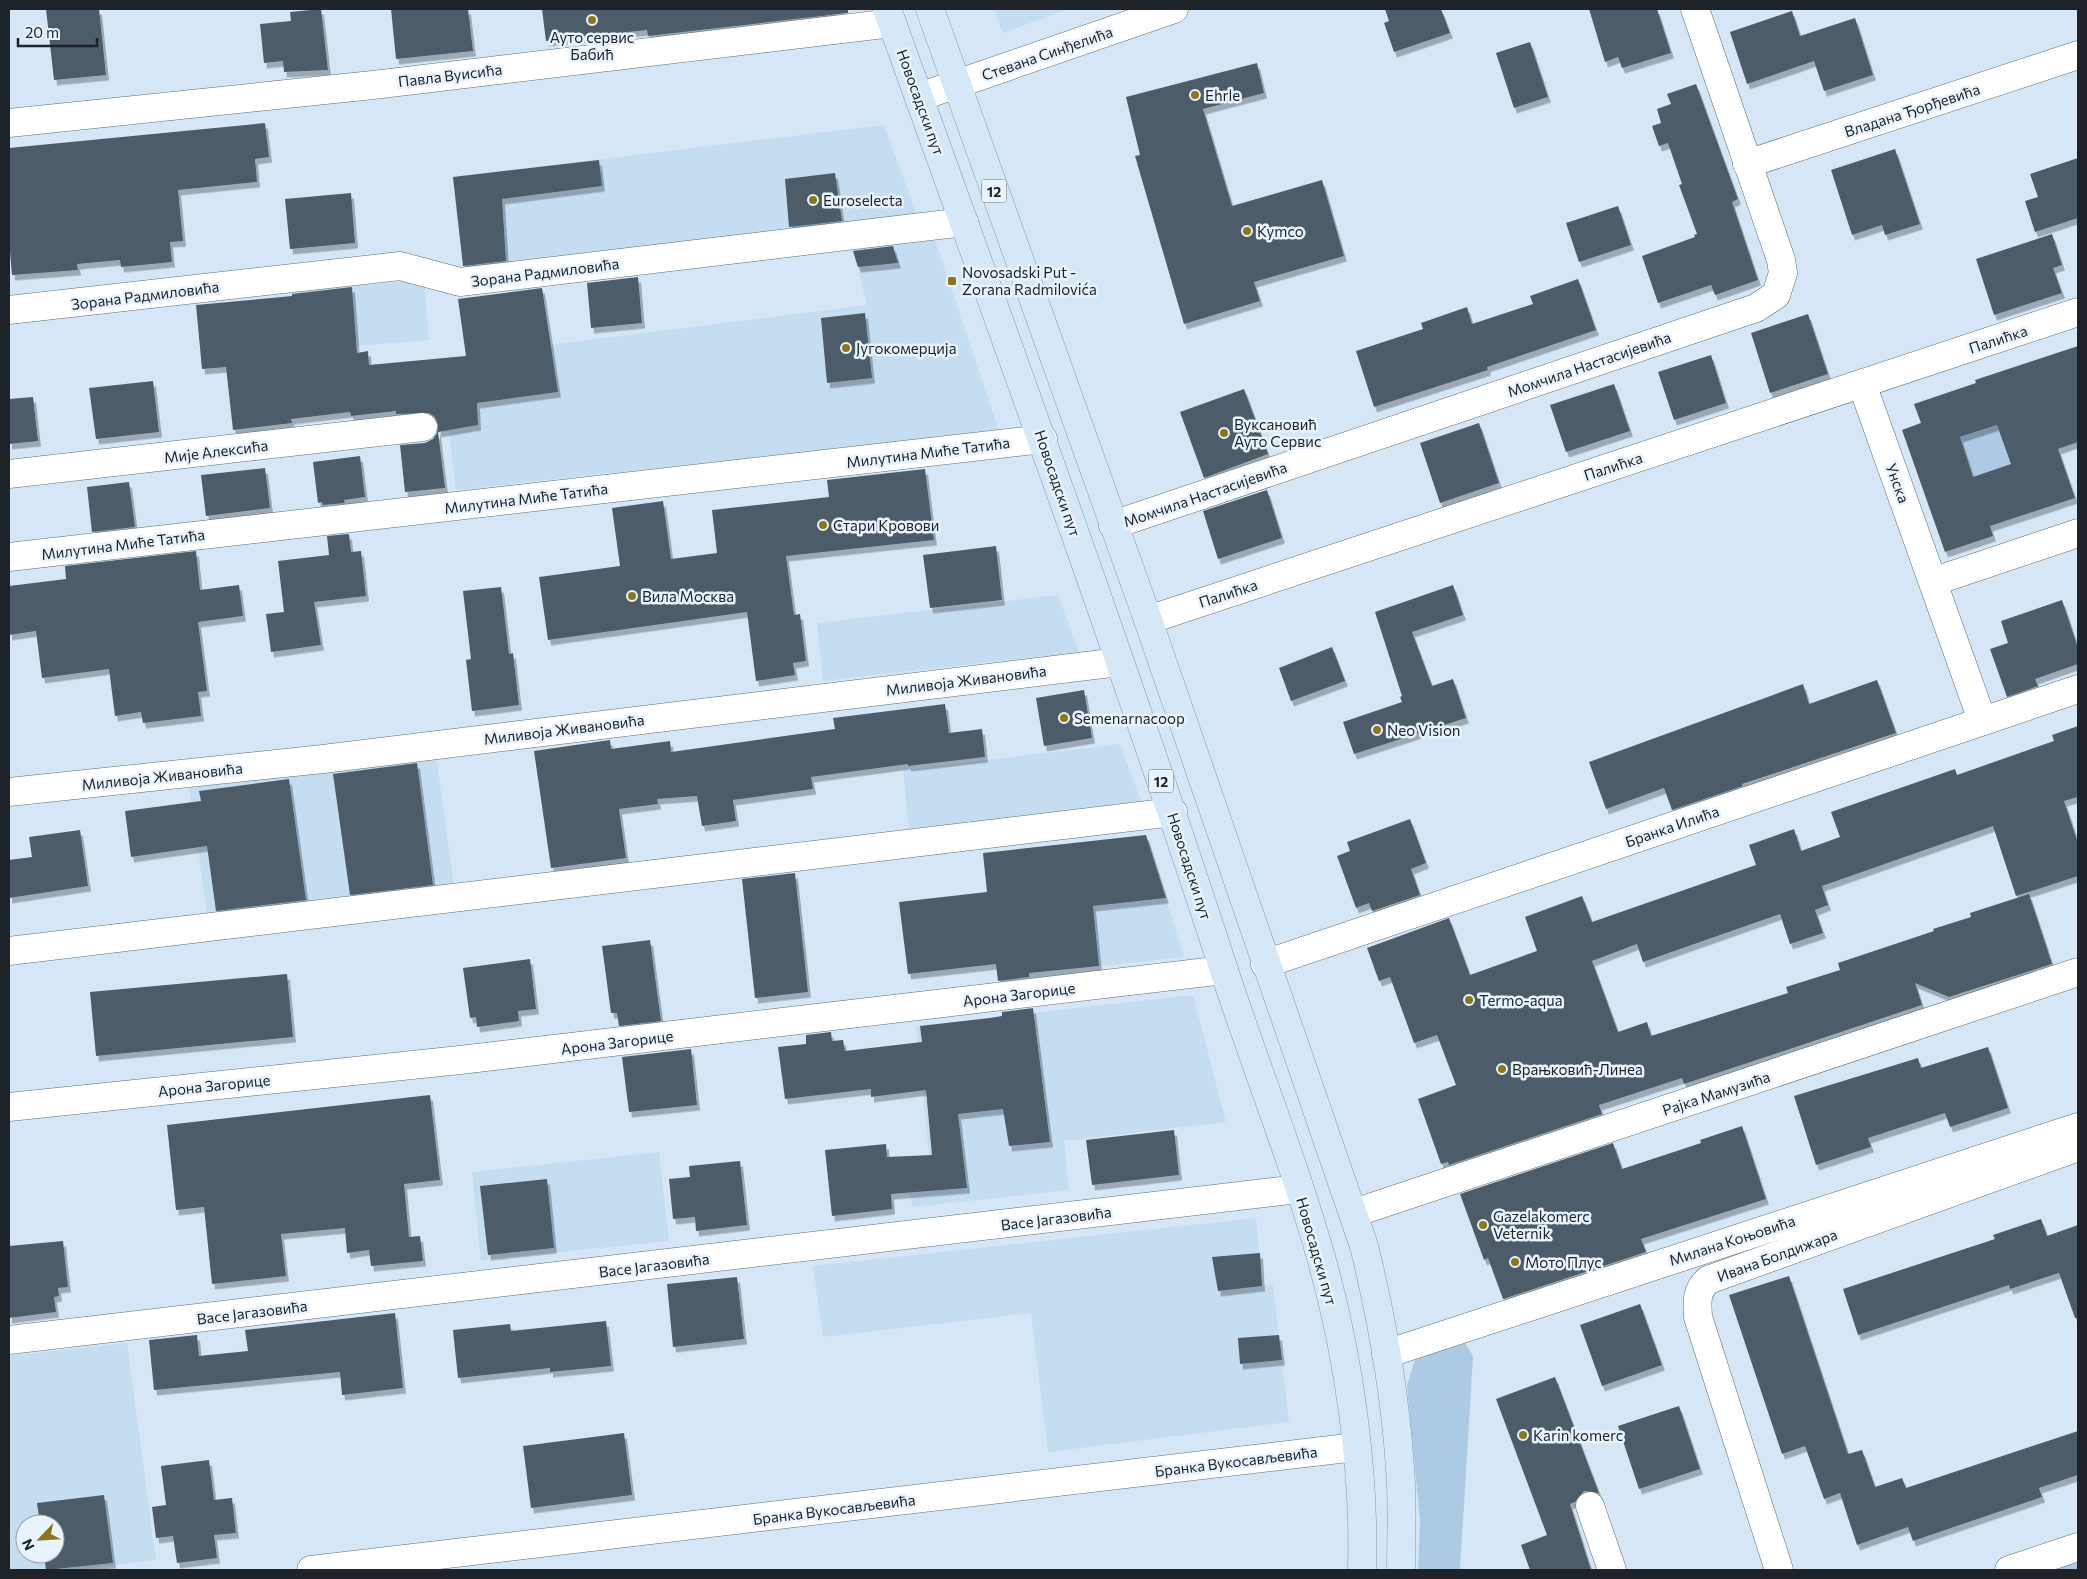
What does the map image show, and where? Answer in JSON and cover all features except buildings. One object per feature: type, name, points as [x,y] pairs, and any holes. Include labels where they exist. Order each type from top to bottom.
[{"type":"main road","name":"12","points":[[930,9],[1148,620],[1265,964],[1354,1213],[1371,1273],[1386,1354],[1400,1469],[1401,1570]]},
{"type":"main road","name":"Новосадски пут","points":[[889,16],[1043,439],[1119,662],[1173,812],[1323,1263],[1345,1363],[1356,1447],[1364,1520],[1362,1570]]},
{"type":"street","name":"Стевана Синђелића","points":[[920,97],[1174,9]]},
{"type":"street","name":"Момчила Настасијевића","points":[[1113,525],[1768,303],[1776,295],[1781,283],[1783,273],[1782,260],[1747,164],[1695,9]]},
{"type":"street","name":"Павла Вуисића","points":[[9,123],[373,84],[889,16]]},
{"type":"street","name":"Владана Ђорђевића","points":[[1747,164],[2078,55]]},
{"type":"street","name":"Зорана Радмиловића","points":[[9,310],[400,266],[460,282],[964,222]]},
{"type":"street","name":"Палићка","points":[[1148,620],[2078,312]]},
{"type":"street","name":"Унска","points":[[1862,384],[1934,581],[1982,720]]},
{"type":"street","name":"Мије Алексића","points":[[9,474],[422,427]]},
{"type":"street","name":"Милутина Миће Татића","points":[[9,557],[1043,439]]},
{"type":"street","points":[[1934,581],[2078,533]]},
{"type":"street","name":"Миливоја Живановића","points":[[9,792],[323,759],[1119,662]]},
{"type":"street","name":"Бранка Илића","points":[[1265,964],[2078,689]]},
{"type":"street","points":[[9,951],[1173,812]]},
{"type":"street","name":"Арона Загорице","points":[[9,1107],[460,1060],[1224,970]]},
{"type":"street","name":"Рајка Мамузића","points":[[1354,1213],[2078,972]]},
{"type":"street","name":"Милана Коњовића","points":[[1386,1354],[2078,1127]]},
{"type":"street","name":"Ивана Болдижара","points":[[1779,1570],[1698,1317],[1696,1299],[1700,1288],[1708,1280],[2078,1147]]},
{"type":"street","name":"Васе Јагазовића","points":[[9,1340],[1299,1189]]},
{"type":"street","name":"Бранка Вукосављевића","points":[[311,1570],[1356,1447]]},
{"type":"street","points":[[1590,1506],[1612,1570]]},
{"type":"street","points":[[2009,1570],[2078,1546]]},
{"type":"shaded area","points":[[994,9],[1068,9],[1003,33]]},
{"type":"shaded area","points":[[884,125],[917,215],[789,228],[464,271],[453,177]]},
{"type":"shaded area","points":[[934,237],[999,431],[456,490],[449,432],[429,433],[420,361],[867,305],[852,245]]},
{"type":"shaded area","points":[[424,280],[429,340],[297,351],[291,291]]},
{"type":"shaded area","points":[[1998,425],[2040,455],[1984,509],[1968,461],[1920,477],[1912,453]]},
{"type":"shaded area","points":[[1058,595],[1079,652],[823,681],[817,623]]},
{"type":"shaded area","points":[[1120,744],[1145,812],[910,839],[903,770]]},
{"type":"shaded area","points":[[436,755],[454,887],[208,919],[189,788]]},
{"type":"shaded area","points":[[1146,835],[1184,957],[997,977],[983,853]]},
{"type":"shaded area","points":[[1193,995],[1226,1122],[1064,1141],[1069,1190],[912,1207],[907,1157],[929,1155],[916,1026]]},
{"type":"shaded area","points":[[659,1152],[669,1241],[481,1260],[472,1172]]},
{"type":"shaded area","points":[[1256,1218],[1262,1286],[1273,1285],[1289,1422],[1048,1452],[1031,1313],[823,1337],[813,1266]]},
{"type":"shaded area","points":[[1463,1340],[1473,1356],[1460,1570],[1418,1570],[1420,1520],[1407,1386],[1416,1356]]},
{"type":"shaded area","points":[[127,1343],[156,1560],[75,1570],[9,1570],[9,1356]]},
{"type":"shaded area","points":[[2078,1549],[2078,1570],[2015,1570]]},
{"type":"place","name":"Ауто сервис Бабић","points":[[592,20]]},
{"type":"place","name":"Ehrle","points":[[1195,95]]},
{"type":"place","name":"Euroselecta","points":[[813,200]]},
{"type":"place","name":"Kymco","points":[[1247,231]]},
{"type":"place","name":"Novosadski Put - Zorana Radmilovića","points":[[952,281]]},
{"type":"place","name":"Југокомерција","points":[[846,348]]},
{"type":"place","name":"Вуксановић Ауто Сервис","points":[[1224,433]]},
{"type":"place","name":"Стари Кровови","points":[[823,525]]},
{"type":"place","name":"Вила Москва","points":[[632,596]]},
{"type":"place","name":"Semenarnacoop","points":[[1064,718]]},
{"type":"place","name":"Neo Vision","points":[[1377,730]]},
{"type":"place","name":"Termo-aqua","points":[[1469,1000]]},
{"type":"place","name":"Врањковић-Линеа","points":[[1502,1069]]},
{"type":"place","name":"Gazelakomerc Veternik","points":[[1483,1225]]},
{"type":"place","name":"Мото Плус","points":[[1515,1262]]},
{"type":"place","name":"Karin komerc","points":[[1523,1435]]}]
